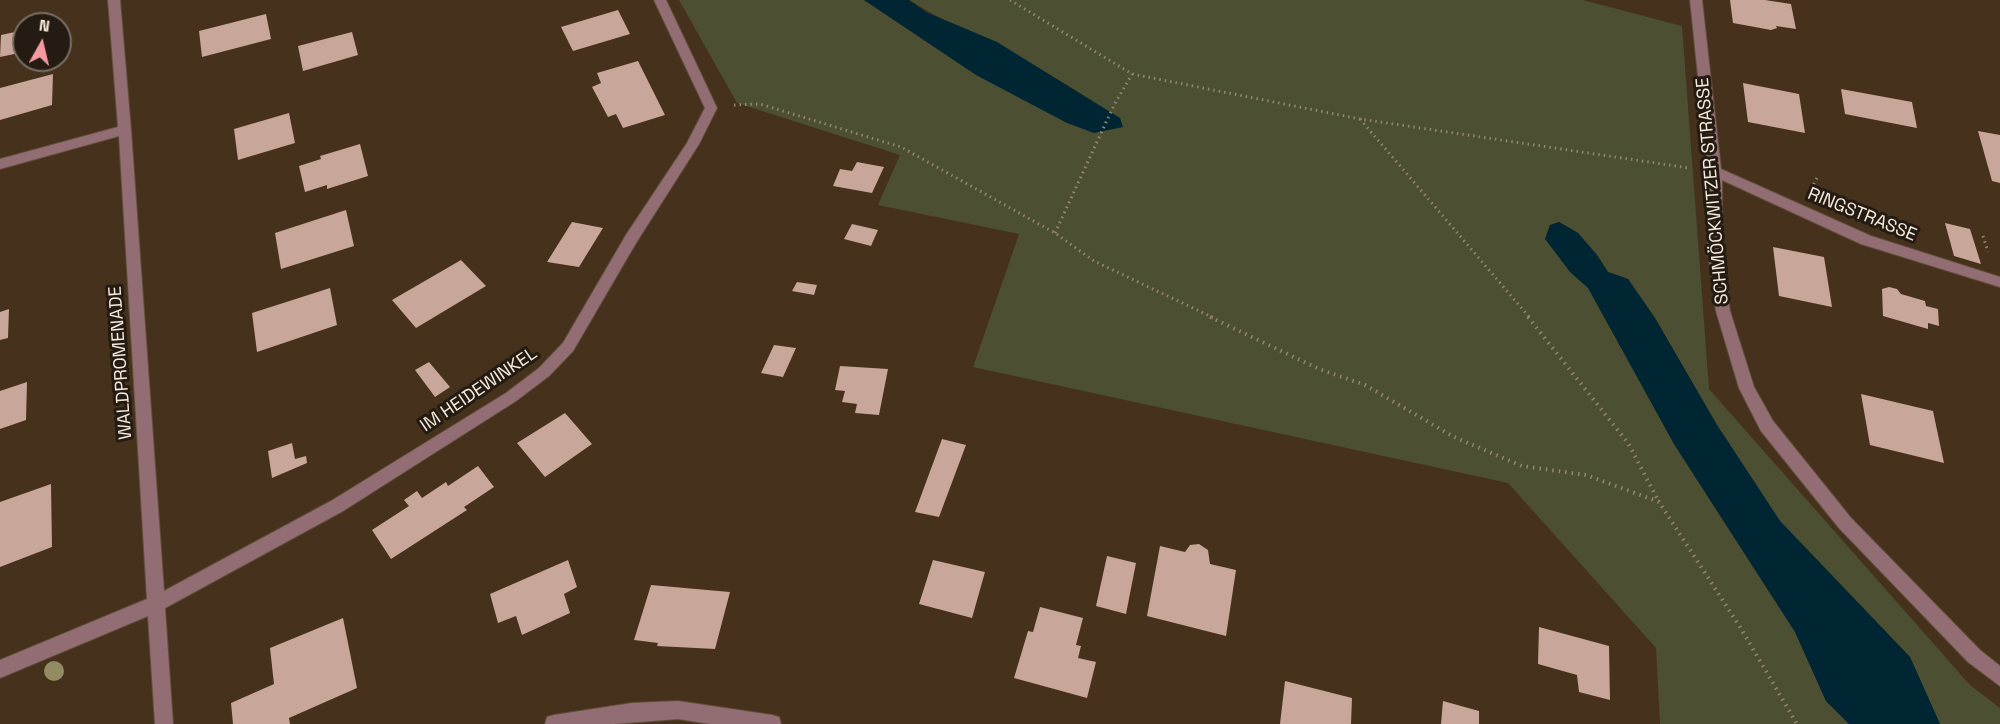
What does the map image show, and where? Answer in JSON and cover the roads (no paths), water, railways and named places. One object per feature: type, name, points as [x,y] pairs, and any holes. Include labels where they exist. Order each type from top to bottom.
[{"type":"street","name":"WALDPROMENADE","points":[[114,0],[125,130],[164,724]]},
{"type":"street","name":"IM HEIDEWINKEL","points":[[0,669],[156,604],[337,506],[510,397],[544,372],[568,347],[631,239],[693,144],[711,108],[660,0]]},
{"type":"street","name":"SCHMÖCKWITZER STRASSE","points":[[1696,0],[1715,172],[1715,251],[1723,310],[1747,388],[1767,426],[1845,523],[1974,656],[2000,677]]},
{"type":"street","points":[[0,165],[125,130]]},
{"type":"street","name":"RINGSTRASSE","points":[[1715,172],[1866,240],[2000,282]]},
{"type":"street","points":[[554,724],[632,712],[678,710],[772,724]]},
{"type":"water","points":[[864,0],[909,0],[926,12],[997,42],[1120,118],[1123,127],[1094,133],[1067,123],[976,75]]},
{"type":"water","points":[[1559,222],[1578,233],[1608,272],[1628,279],[1655,318],[1717,425],[1780,521],[1910,657],[1940,724],[1849,724],[1826,701],[1795,632],[1674,444],[1588,288],[1570,272],[1545,239],[1550,225]]}]
